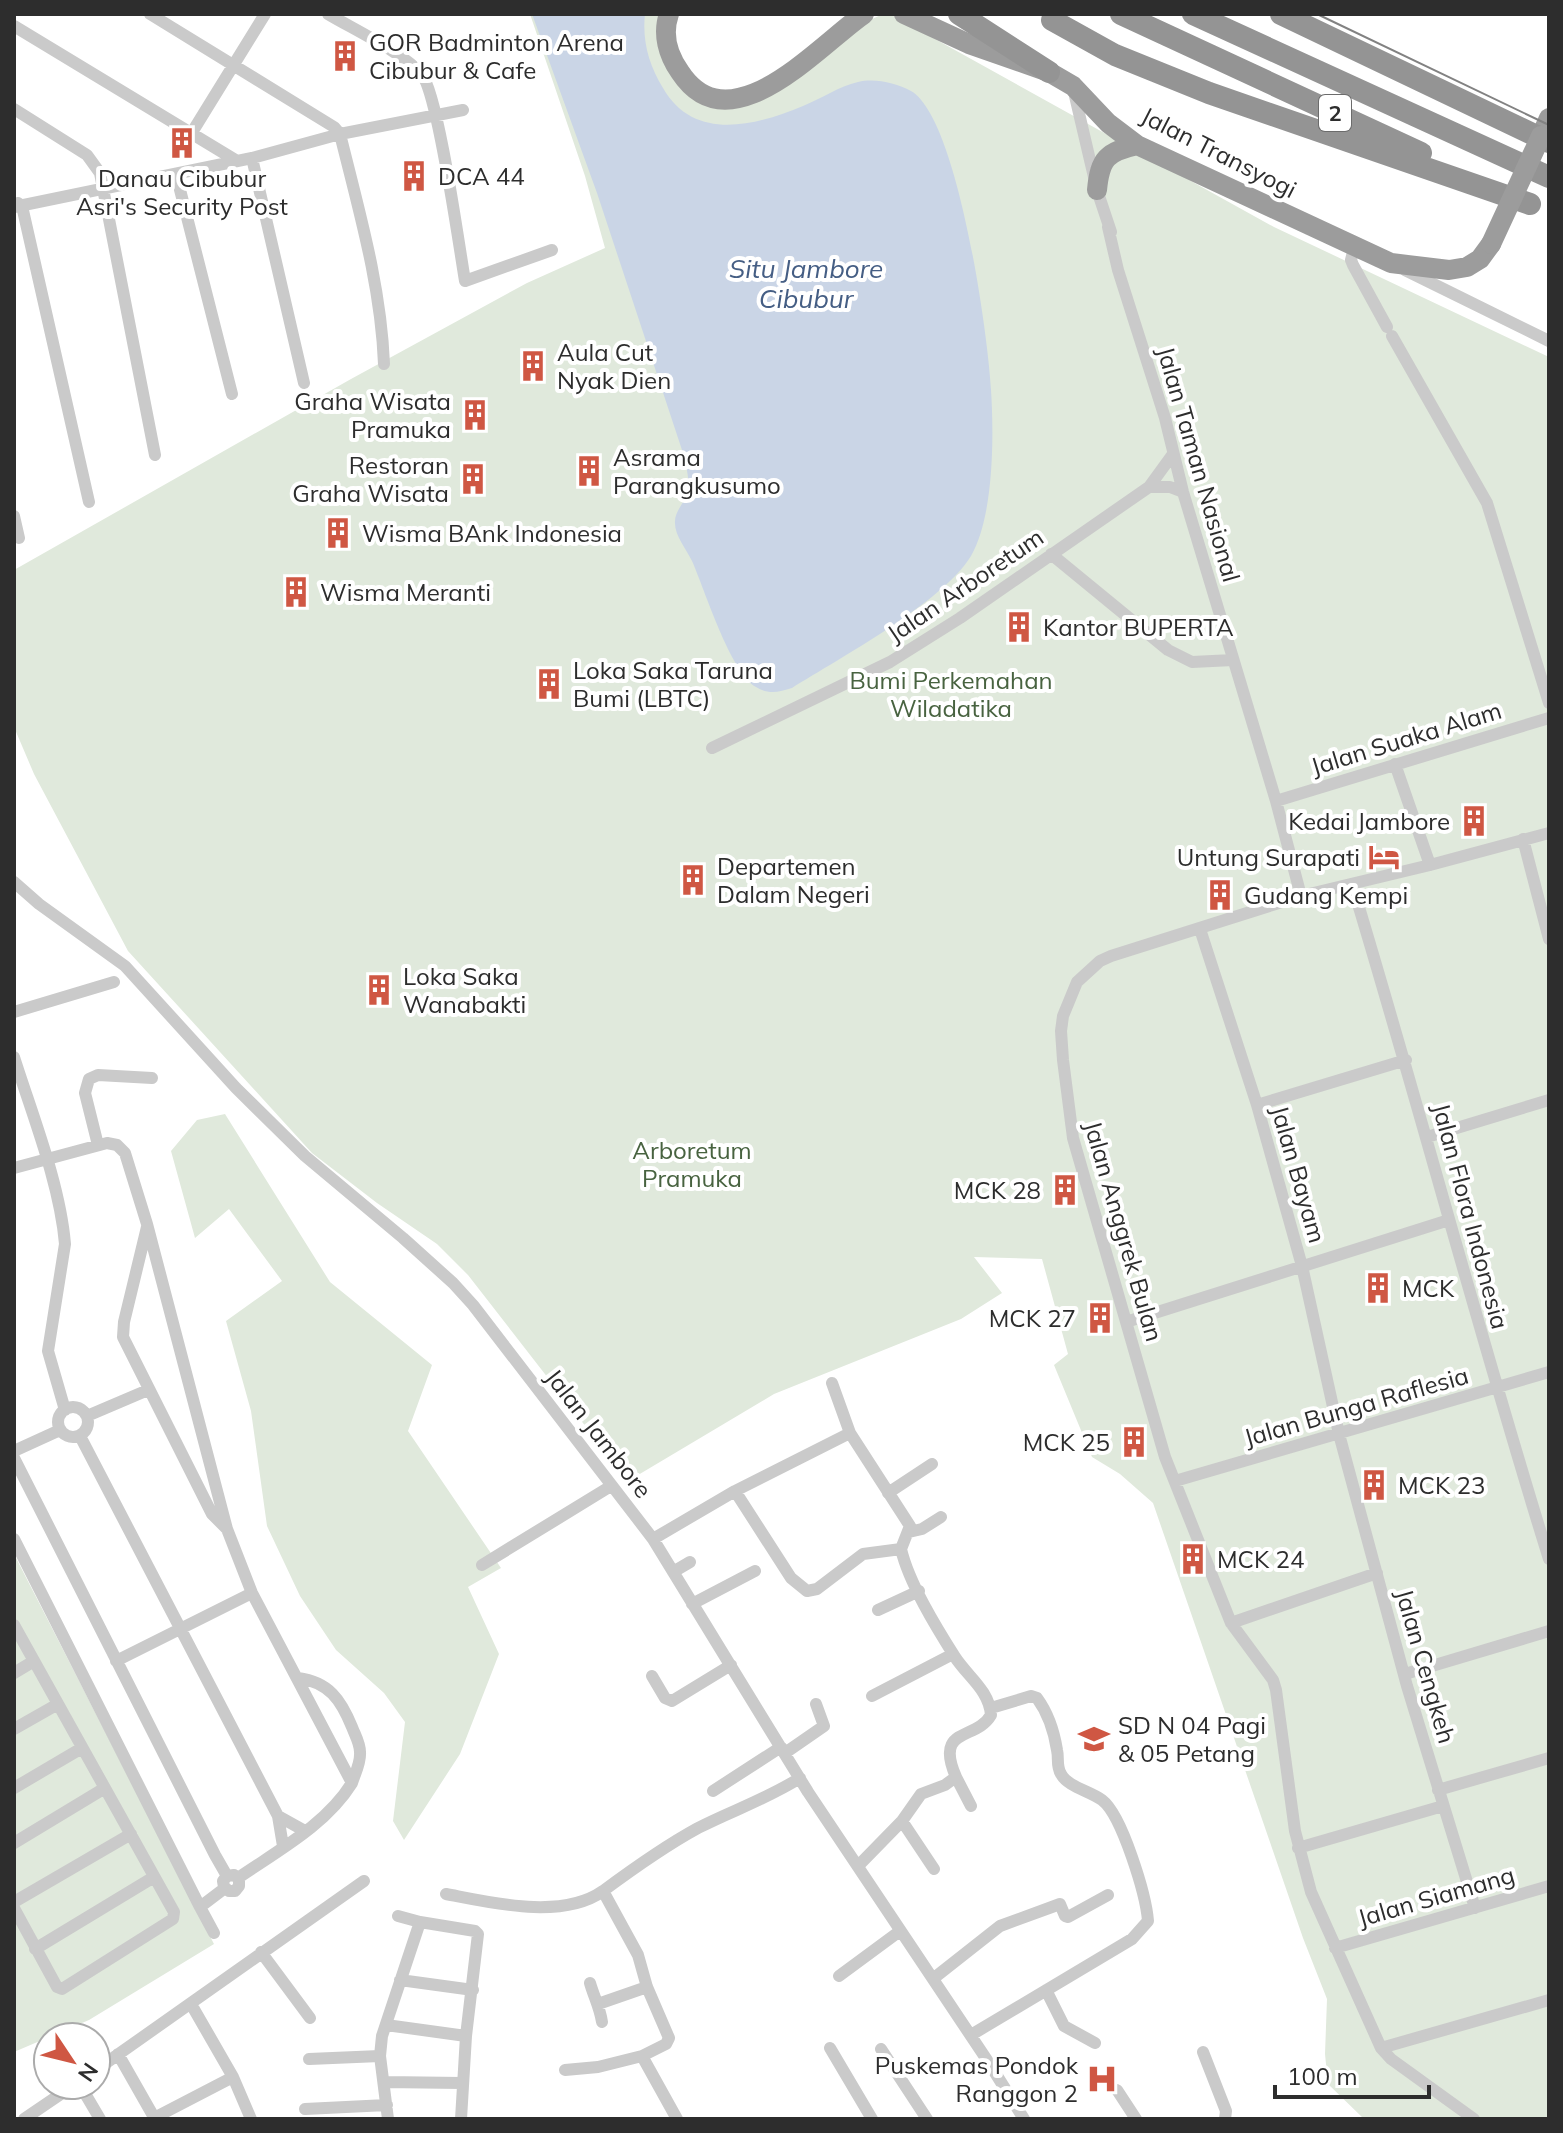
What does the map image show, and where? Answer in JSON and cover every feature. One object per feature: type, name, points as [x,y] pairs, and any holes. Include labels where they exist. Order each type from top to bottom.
[{"type":"highway","points":[[669,14],[665,34],[668,48],[681,74],[702,94],[723,101],[742,98],[773,84],[863,15]]},
{"type":"highway","name":"Jalan Transyogi","points":[[904,14],[969,44],[1049,72],[1073,86],[1108,123],[1137,145],[1391,263],[1449,270],[1467,267],[1480,259],[1491,244],[1546,132]]},
{"type":"highway","points":[[959,14],[1049,72]]},
{"type":"highway","name":"2","points":[[1121,14],[1539,208]]},
{"type":"highway","name":"2","points":[[1193,14],[1549,177]]},
{"type":"highway","points":[[1281,14],[1546,132]]},
{"type":"highway","points":[[1052,20],[1115,55],[1209,93],[1539,208]]},
{"type":"highway","points":[[1097,190],[1099,169],[1105,159],[1118,149],[1137,145]]},
{"type":"street","points":[[150,14],[334,127],[340,134],[374,271],[384,364]]},
{"type":"street","points":[[191,134],[265,14]]},
{"type":"street","points":[[328,14],[412,65],[424,77],[435,117],[465,281],[552,250]]},
{"type":"street","points":[[14,26],[237,161]]},
{"type":"street","name":"Jalan Taman Nasional","points":[[1073,86],[1097,190],[1301,896]]},
{"type":"street","points":[[14,109],[95,162],[104,189],[155,455]]},
{"type":"street","points":[[89,502],[17,204],[252,158],[340,134],[463,110]]},
{"type":"street","points":[[252,158],[304,383]]},
{"type":"street","points":[[176,174],[232,394]]},
{"type":"street","points":[[1354,248],[1353,265],[1487,503],[1549,703]]},
{"type":"street","points":[[1391,263],[1549,341]]},
{"type":"street","name":"Jalan Arboretum","points":[[712,748],[890,662],[983,604],[1149,487],[1173,454]]},
{"type":"street","points":[[1149,487],[1170,487],[1183,492]]},
{"type":"street","points":[[14,516],[19,538]]},
{"type":"street","points":[[1051,554],[1168,650],[1192,662],[1233,660]]},
{"type":"street","name":"Jalan Suaka Alam","points":[[1276,801],[1549,718]]},
{"type":"street","points":[[1395,764],[1430,865]]},
{"type":"street","name":"Jalan Anggrek Bulan","points":[[1384,2051],[1311,1892],[1298,1848],[1273,1680],[1231,1623],[1165,1457],[1073,1138],[1063,1060],[1063,1016],[1077,982],[1100,961],[1301,896],[1547,834]]},
{"type":"street","points":[[1523,839],[1549,939]]},
{"type":"street","name":"Jalan Jambore","points":[[14,882],[39,904],[125,966],[229,1080],[305,1156],[453,1283],[473,1305],[653,1539],[800,1778],[971,2035],[1018,2117]]},
{"type":"street","name":"Jalan Flora Indonesia","points":[[1352,884],[1406,1060],[1496,1389],[1549,1559]]},
{"type":"street","name":"Jalan Bayam","points":[[1200,929],[1257,1105],[1302,1266],[1339,1434]]},
{"type":"street","points":[[14,1012],[114,982]]},
{"type":"street","points":[[14,1057],[64,1228],[65,1244],[48,1351],[65,1410]]},
{"type":"street","points":[[1257,1105],[1406,1060]]},
{"type":"street","points":[[98,1145],[85,1093],[89,1079],[98,1075],[152,1078]]},
{"type":"street","points":[[1427,1137],[1549,1100]]},
{"type":"street","points":[[14,1168],[98,1145],[113,1144],[125,1153],[147,1224],[227,1529],[252,1593],[352,1783]]},
{"type":"street","points":[[1126,1322],[1449,1220]]},
{"type":"street","points":[[147,1224],[123,1337],[212,1514],[227,1529]]},
{"type":"street","name":"Jalan Bunga Raflesia","points":[[1175,1481],[1549,1372]]},
{"type":"street","points":[[832,1383],[850,1433],[910,1526],[901,1549],[919,1591],[953,1654],[982,1689],[991,1708],[989,1720],[952,1744],[950,1754],[956,1777],[971,1806]]},
{"type":"street","points":[[87,1416],[148,1390]]},
{"type":"street","points":[[77,1408],[87,1416],[88,1426],[80,1436],[70,1437],[60,1430],[60,1416],[65,1410],[77,1408]]},
{"type":"street","points":[[14,1451],[60,1430]]},
{"type":"street","points":[[653,1539],[735,1491],[850,1433]]},
{"type":"street","name":"Jalan Cengkeh","points":[[1339,1434],[1438,1790],[1475,1908]]},
{"type":"street","points":[[80,1436],[278,1816],[283,1846]]},
{"type":"street","points":[[14,1458],[230,1881]]},
{"type":"street","points":[[888,1493],[932,1464]]},
{"type":"street","points":[[482,1565],[611,1486]]},
{"type":"street","points":[[735,1491],[791,1578],[807,1591],[817,1589],[863,1554],[901,1549]]},
{"type":"street","points":[[909,1532],[922,1529],[941,1517]]},
{"type":"street","points":[[14,1539],[214,1933]]},
{"type":"street","points":[[673,1572],[690,1562]]},
{"type":"street","points":[[692,1604],[755,1571]]},
{"type":"street","points":[[1231,1623],[1377,1573]]},
{"type":"street","points":[[878,1610],[919,1591]]},
{"type":"street","points":[[116,1661],[252,1593]]},
{"type":"street","points":[[14,1625],[82,1748],[131,1834],[174,1912],[173,1919],[62,1989],[57,1987],[14,1905],[131,1834]]},
{"type":"street","points":[[1405,1674],[1549,1631]]},
{"type":"street","points":[[872,1696],[953,1654]]},
{"type":"street","points":[[14,1673],[34,1661]]},
{"type":"street","points":[[652,1676],[665,1698],[672,1701],[731,1665]]},
{"type":"street","points":[[200,1907],[230,1881],[305,1831],[336,1805],[352,1783],[360,1755],[359,1744],[344,1707],[333,1691],[321,1683],[298,1678]]},
{"type":"street","points":[[971,2035],[1132,1939],[1147,1924],[1148,1917],[1116,1816],[1102,1800],[1067,1781],[1058,1770],[1058,1751],[1049,1717],[1037,1698],[1031,1696],[991,1708]]},
{"type":"street","points":[[14,1729],[58,1704]]},
{"type":"street","points":[[713,1791],[824,1726],[816,1704]]},
{"type":"street","points":[[14,1788],[82,1748]]},
{"type":"street","points":[[1438,1790],[1549,1758]]},
{"type":"street","points":[[859,1865],[902,1821],[921,1794],[956,1777]]},
{"type":"street","points":[[446,1894],[480,1901],[563,1907],[591,1899],[639,1864],[696,1829],[768,1797],[800,1778]]},
{"type":"street","points":[[14,1843],[105,1788]]},
{"type":"street","points":[[1298,1848],[1443,1806]]},
{"type":"street","points":[[278,1816],[305,1831]]},
{"type":"street","points":[[902,1821],[934,1869]]},
{"type":"street","points":[[35,1949],[154,1877]]},
{"type":"street","points":[[112,2058],[364,1881]]},
{"type":"street","name":"Jalan Siamang","points":[[1335,1948],[1549,1886]]},
{"type":"street","points":[[565,2070],[598,2067],[642,2056],[666,2044],[669,2038],[647,1987],[638,1955],[603,1891]]},
{"type":"street","points":[[934,1978],[1000,1926],[1060,1904],[1068,1917],[1108,1895]]},
{"type":"street","points":[[398,1916],[477,1933],[461,2119]]},
{"type":"street","points":[[388,2119],[380,2056],[386,2025],[420,1922]]},
{"type":"street","points":[[839,1976],[900,1931]]},
{"type":"street","points":[[261,1952],[310,2018]]},
{"type":"street","points":[[400,1980],[473,1990]]},
{"type":"street","points":[[590,1983],[602,2022]]},
{"type":"street","points":[[598,2004],[647,1987]]},
{"type":"street","points":[[1046,1990],[1064,2026],[1095,2043]]},
{"type":"street","points":[[1384,2051],[1549,2000]]},
{"type":"street","points":[[191,2004],[233,2077],[251,2119]]},
{"type":"street","points":[[386,2025],[466,2036]]},
{"type":"street","points":[[830,2048],[872,2119]]},
{"type":"street","points":[[881,2049],[927,2119]]},
{"type":"street","points":[[1384,2051],[1474,2119]]},
{"type":"street","points":[[1203,2052],[1226,2111],[1225,2119]]},
{"type":"street","points":[[118,2054],[154,2119],[233,2077]]},
{"type":"street","points":[[309,2059],[380,2056]]},
{"type":"street","points":[[642,2056],[677,2119]]},
{"type":"street","points":[[384,2082],[462,2083]]},
{"type":"street","points":[[1117,2090],[1136,2119]]},
{"type":"street","points":[[32,2117],[53,2101]]},
{"type":"street","points":[[89,2101],[100,2119]]},
{"type":"street","points":[[305,2109],[387,2105]]},
{"type":"green space","name":"Bumi Perkemahan Wiladatika","points":[[530,14],[666,14],[664,45],[724,105],[739,107],[794,80],[857,26],[890,14],[1274,227],[1549,357],[1549,2119],[1364,2119],[1328,2084],[1325,2054],[1327,1999],[1303,1938],[1153,1503],[1120,1474],[1092,1457],[1054,1365],[1068,1354],[1042,1259],[974,1257],[1002,1293],[961,1319],[774,1394],[628,1481],[468,1275],[437,1244],[312,1153],[128,951],[34,774],[14,727],[14,570],[527,283],[605,248],[585,176]]},
{"type":"green space","points":[[225,1114],[330,1282],[432,1365],[408,1431],[501,1568],[468,1587],[499,1654],[460,1754],[404,1840],[393,1821],[405,1722],[384,1693],[336,1650],[300,1596],[267,1526],[251,1411],[226,1321],[282,1281],[229,1209],[195,1238],[171,1151],[197,1120]]},
{"type":"green space","points":[[14,1554],[214,1944],[87,2021],[32,2021],[32,2044],[14,2052]]},
{"type":"water","name":"Situ Jambore Cibubur","points":[[532,14],[645,14],[648,52],[663,88],[676,105],[708,123],[727,125],[765,119],[851,84],[878,81],[911,91],[928,109],[943,141],[968,230],[989,362],[991,475],[979,539],[971,556],[938,592],[889,628],[792,688],[778,692],[765,691],[746,678],[728,648],[692,561],[676,531],[675,517],[688,488],[682,450],[597,193]]},
{"type":"tram line","points":[[1317,14],[1549,125]]},
{"type":"place","name":"GOR Badminton Arena Cibubur & Cafe","points":[[345,56]]},
{"type":"place","name":"Danau Cibubur Asri's Security Post","points":[[182,143]]},
{"type":"place","name":"DCA 44","points":[[414,176]]},
{"type":"place","name":"Aula Cut Nyak Dien","points":[[533,366]]},
{"type":"place","name":"Graha Wisata Pramuka","points":[[475,415]]},
{"type":"place","name":"Asrama Parangkusumo","points":[[589,471]]},
{"type":"place","name":"Restoran Graha Wisata","points":[[473,479]]},
{"type":"place","name":"Wisma BAnk Indonesia","points":[[338,533]]},
{"type":"place","name":"Wisma Meranti","points":[[296,592]]},
{"type":"place","name":"Kantor BUPERTA","points":[[1019,627]]},
{"type":"place","name":"Loka Saka Taruna Bumi (LBTC)","points":[[549,684]]},
{"type":"place","name":"Kedai Jambore","points":[[1474,821]]},
{"type":"place","name":"Untung Surapati","points":[[1384,857]]},
{"type":"place","name":"Departemen Dalam Negeri","points":[[693,880]]},
{"type":"place","name":"Gudang Kempi","points":[[1220,895]]},
{"type":"place","name":"Loka Saka Wanabakti","points":[[379,990]]},
{"type":"place","name":"MCK 28","points":[[1065,1190]]},
{"type":"place","name":"MCK","points":[[1378,1288]]},
{"type":"place","name":"MCK 27","points":[[1100,1318]]},
{"type":"place","name":"MCK 25","points":[[1134,1442]]},
{"type":"place","name":"MCK 23","points":[[1374,1485]]},
{"type":"place","name":"MCK 24","points":[[1193,1559]]},
{"type":"place","name":"SD N 04 Pagi & 05 Petang","points":[[1094,1739]]},
{"type":"place","name":"Puskemas Pondok Ranggon 2","points":[[1102,2079]]},
{"type":"park label","name":"Arboretum Pramuka","points":[[692,1164]]}]
